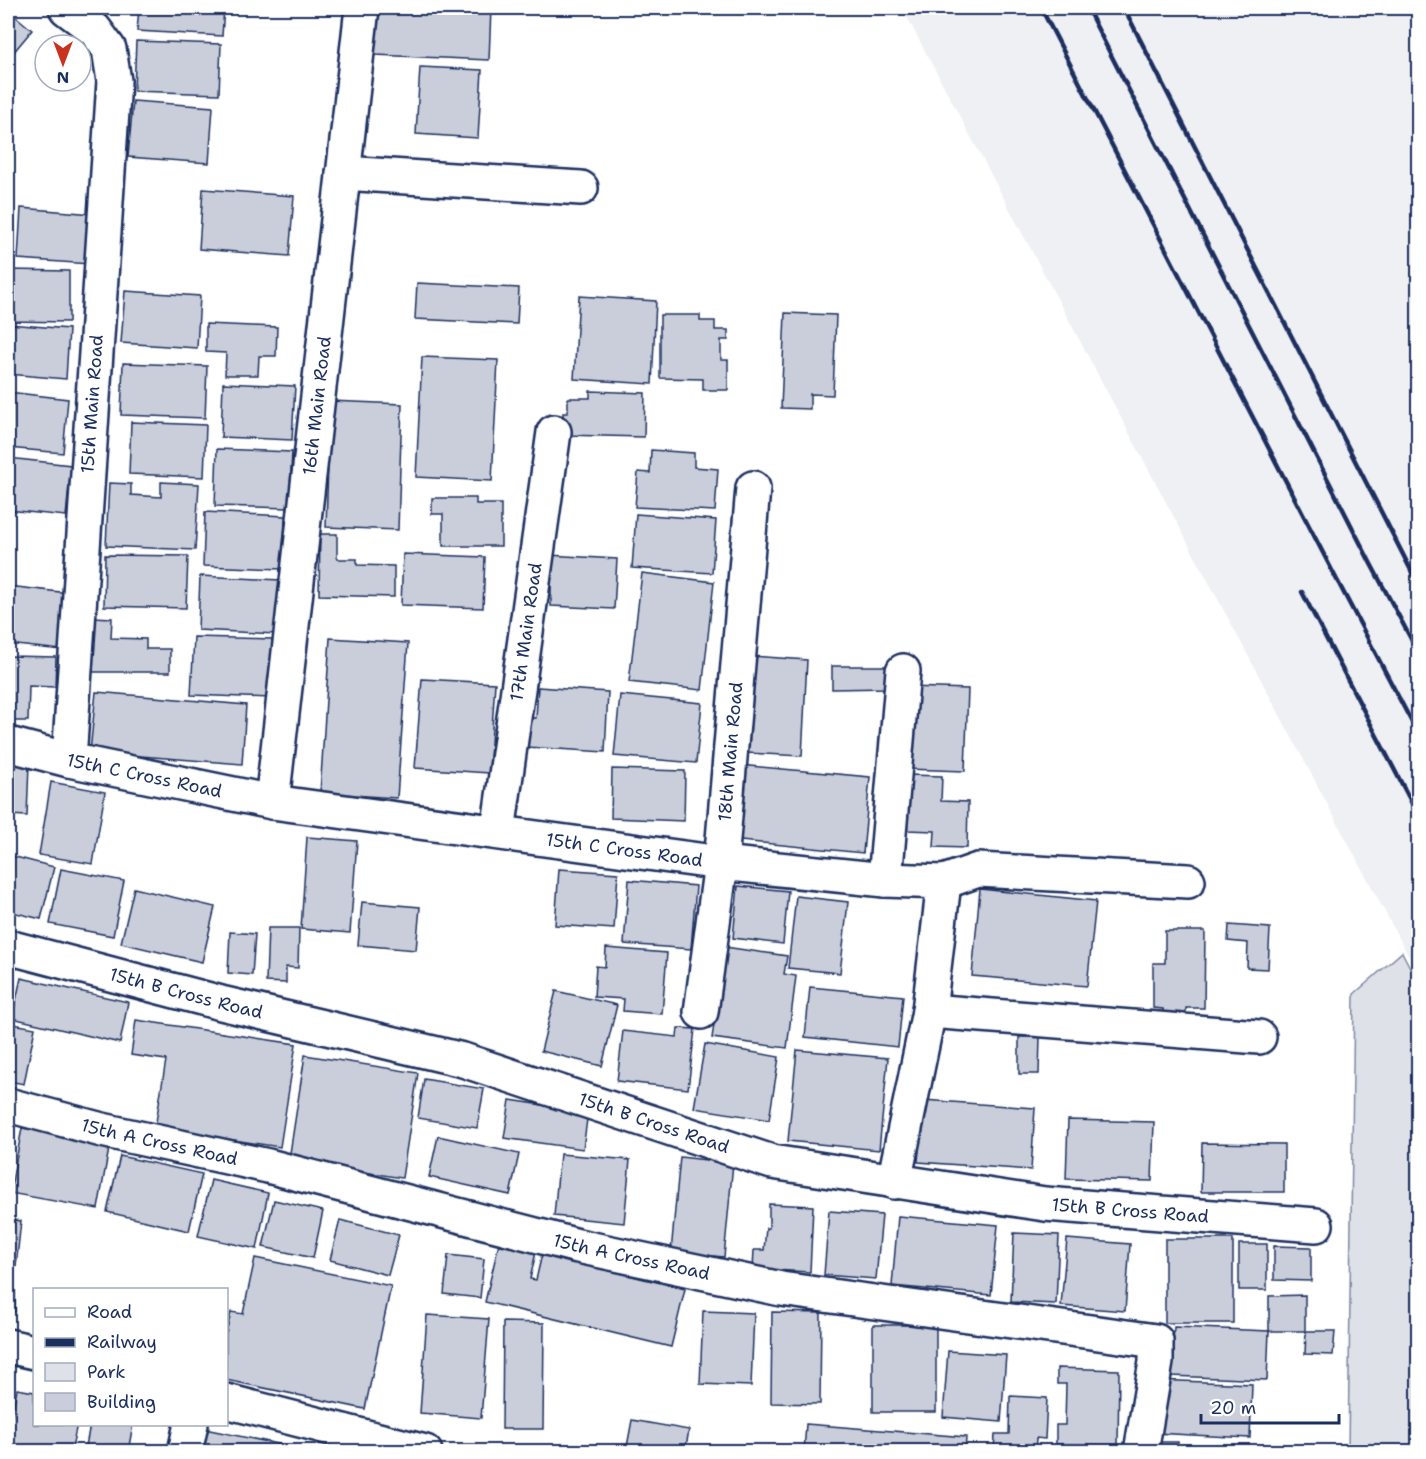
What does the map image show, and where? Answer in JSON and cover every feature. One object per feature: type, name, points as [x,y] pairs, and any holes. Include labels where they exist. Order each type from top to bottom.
[{"type":"street","name":"15th Main Road","points":[[66,8],[95,30],[109,49],[114,81],[69,760]]},
{"type":"street","name":"16th Main Road","points":[[272,802],[362,8]]},
{"type":"street","points":[[343,173],[581,188]]},
{"type":"street","name":"17th Main Road","points":[[498,832],[554,432]]},
{"type":"street","name":"18th Main Road","points":[[701,1012],[721,863],[753,488]]},
{"type":"street","points":[[885,880],[903,671]]},
{"type":"street","name":"15th C Cross Road","points":[[8,744],[69,760],[272,802],[721,863],[885,880],[944,882]]},
{"type":"street","points":[[894,1182],[929,1011],[944,882],[978,870],[1188,881]]},
{"type":"street","name":"15th B Cross Road","points":[[8,947],[220,1003],[463,1060],[772,1162],[1045,1204],[1316,1225]]},
{"type":"street","points":[[929,1011],[1259,1037]]},
{"type":"street","name":"15th A Cross Road","points":[[8,1105],[102,1130],[268,1167],[578,1246],[781,1289],[1156,1341],[1156,1362],[1141,1452]]},
{"type":"street","points":[[8,1346],[33,1352]]},
{"type":"street","points":[[228,1402],[425,1452]]},
{"type":"street","points":[[185,1452],[191,1426]]},
{"type":"shaded area","points":[[902,8],[1418,8],[1418,974],[1400,940]]},
{"type":"green space","points":[[1402,952],[1418,983],[1418,1451],[1348,1451],[1354,994]]},
{"type":"building","points":[[139,8],[224,8],[222,36],[137,31]]},
{"type":"building","points":[[377,8],[491,8],[489,60],[375,55]]},
{"type":"building","points":[[8,10],[32,30],[8,59]]},
{"type":"building","points":[[136,41],[221,44],[219,94],[134,91]]},
{"type":"building","points":[[420,67],[482,70],[478,138],[416,134]]},
{"type":"building","points":[[133,101],[213,107],[209,163],[128,157]]},
{"type":"building","points":[[203,189],[294,196],[289,256],[199,249]]},
{"type":"building","points":[[21,208],[93,214],[90,264],[18,259]]},
{"type":"building","points":[[8,270],[69,271],[69,322],[8,321]]},
{"type":"building","points":[[417,283],[519,288],[517,324],[415,319]]},
{"type":"building","points":[[125,291],[200,296],[197,348],[121,343]]},
{"type":"building","points":[[579,296],[656,301],[652,384],[574,379]]},
{"type":"building","points":[[785,313],[836,315],[833,395],[810,394],[810,409],[781,408]]},
{"type":"building","points":[[660,315],[700,315],[700,321],[715,321],[715,330],[728,330],[728,340],[721,340],[721,360],[728,360],[728,390],[703,390],[703,379],[660,378]]},
{"type":"building","points":[[8,324],[69,329],[66,379],[8,374]]},
{"type":"building","points":[[206,324],[277,327],[276,356],[259,356],[258,375],[225,375],[226,353],[206,352]]},
{"type":"building","points":[[422,357],[498,360],[492,481],[416,477]]},
{"type":"building","points":[[123,363],[207,366],[205,418],[121,415]]},
{"type":"building","points":[[223,383],[295,386],[292,440],[221,437]]},
{"type":"building","points":[[590,391],[645,393],[644,437],[563,435],[563,413],[568,413],[568,398],[590,398]]},
{"type":"building","points":[[8,392],[68,399],[63,453],[8,448]]},
{"type":"building","points":[[330,401],[402,404],[398,530],[326,527]]},
{"type":"building","points":[[131,422],[206,425],[204,477],[129,474]]},
{"type":"building","points":[[217,449],[292,452],[289,508],[215,506]]},
{"type":"building","points":[[651,450],[694,453],[694,467],[718,469],[715,511],[635,507],[638,472],[650,473]]},
{"type":"building","points":[[8,458],[71,465],[66,516],[8,510]]},
{"type":"building","points":[[161,482],[199,484],[195,550],[106,546],[109,483],[131,484],[131,495],[161,497]]},
{"type":"building","points":[[432,498],[476,498],[476,504],[501,504],[501,546],[443,546],[443,514],[432,514]]},
{"type":"building","points":[[205,512],[285,516],[283,569],[203,566]]},
{"type":"building","points":[[636,514],[716,520],[712,573],[632,568]]},
{"type":"building","points":[[320,534],[337,534],[337,559],[357,559],[357,565],[394,566],[394,597],[319,595]]},
{"type":"building","points":[[403,554],[485,557],[483,608],[401,605]]},
{"type":"building","points":[[105,555],[188,556],[186,608],[104,606]]},
{"type":"building","points":[[548,555],[617,559],[614,609],[551,606],[551,582],[547,582]]},
{"type":"building","points":[[642,573],[714,582],[702,690],[629,682]]},
{"type":"building","points":[[200,576],[280,580],[277,634],[198,630]]},
{"type":"building","points":[[8,586],[68,593],[61,650],[8,644]]},
{"type":"building","points":[[92,617],[112,618],[111,638],[146,639],[146,649],[170,649],[170,672],[90,672]]},
{"type":"building","points":[[194,637],[272,639],[271,698],[191,695]]},
{"type":"building","points":[[330,638],[408,643],[397,798],[320,793]]},
{"type":"building","points":[[8,656],[56,657],[55,687],[29,686],[28,721],[8,721]]},
{"type":"building","points":[[752,656],[807,660],[802,756],[746,753]]},
{"type":"building","points":[[832,666],[889,666],[889,688],[832,689]]},
{"type":"building","points":[[422,679],[495,683],[489,773],[415,768]]},
{"type":"building","points":[[538,687],[608,692],[605,752],[526,747],[528,718],[536,718]]},
{"type":"building","points":[[909,687],[968,689],[965,771],[906,769]]},
{"type":"building","points":[[96,692],[246,705],[242,764],[90,752]]},
{"type":"building","points":[[620,695],[702,703],[696,763],[614,756]]},
{"type":"building","points":[[8,763],[29,764],[27,816],[8,815]]},
{"type":"building","points":[[739,765],[870,777],[863,853],[731,840]]},
{"type":"building","points":[[612,769],[685,771],[684,821],[611,818]]},
{"type":"building","points":[[908,775],[942,776],[941,801],[968,802],[967,848],[934,847],[935,831],[906,830]]},
{"type":"building","points":[[51,782],[105,792],[93,864],[39,855]]},
{"type":"building","points":[[307,837],[357,841],[350,933],[301,929]]},
{"type":"building","points":[[8,855],[54,867],[41,919],[8,911]]},
{"type":"building","points":[[61,869],[124,881],[113,936],[50,924]]},
{"type":"building","points":[[559,869],[618,873],[614,929],[555,925]]},
{"type":"building","points":[[629,880],[696,886],[691,949],[624,944]]},
{"type":"building","points":[[738,886],[788,891],[783,944],[733,938]]},
{"type":"building","points":[[134,888],[215,907],[202,962],[121,943]]},
{"type":"building","points":[[980,889],[1096,901],[1087,986],[972,976]]},
{"type":"building","points":[[796,896],[848,902],[840,973],[788,968]]},
{"type":"building","points":[[362,902],[420,907],[416,950],[358,945]]},
{"type":"building","points":[[1229,925],[1270,928],[1268,969],[1247,968],[1248,943],[1228,941]]},
{"type":"building","points":[[268,928],[299,928],[298,968],[286,967],[286,983],[266,982]]},
{"type":"building","points":[[1165,931],[1205,931],[1204,1008],[1186,1008],[1186,1020],[1163,1019],[1163,1009],[1153,1008],[1153,963],[1165,963]]},
{"type":"building","points":[[230,932],[255,934],[252,975],[228,973]]},
{"type":"building","points":[[725,947],[787,956],[784,974],[796,976],[787,1048],[712,1038]]},
{"type":"building","points":[[606,948],[667,953],[662,1014],[623,1011],[624,999],[594,997],[596,966],[605,967]]},
{"type":"building","points":[[21,978],[128,1002],[120,1043],[12,1018]]},
{"type":"building","points":[[810,987],[903,996],[898,1047],[805,1037]]},
{"type":"building","points":[[556,991],[617,1005],[602,1066],[541,1051]]},
{"type":"building","points":[[136,1020],[296,1044],[280,1147],[155,1128],[166,1060],[131,1055]]},
{"type":"building","points":[[8,1023],[35,1028],[24,1084],[8,1081]]},
{"type":"building","points":[[678,1028],[695,1029],[688,1089],[617,1081],[623,1031],[677,1037]]},
{"type":"building","points":[[1019,1037],[1040,1037],[1039,1074],[1019,1074]]},
{"type":"building","points":[[705,1044],[779,1057],[769,1120],[694,1108]]},
{"type":"building","points":[[797,1050],[888,1058],[879,1150],[788,1141]]},
{"type":"building","points":[[305,1055],[418,1073],[402,1178],[289,1160]]},
{"type":"building","points":[[424,1079],[484,1089],[477,1128],[418,1118]]},
{"type":"building","points":[[510,1100],[588,1112],[583,1149],[504,1138]]},
{"type":"building","points":[[923,1100],[1035,1108],[1031,1170],[918,1162]]},
{"type":"building","points":[[1068,1120],[1154,1122],[1152,1181],[1066,1179]]},
{"type":"building","points":[[22,1128],[110,1143],[98,1209],[10,1193]]},
{"type":"building","points":[[438,1136],[519,1154],[510,1195],[429,1177]]},
{"type":"building","points":[[1202,1143],[1284,1144],[1284,1192],[1201,1192]]},
{"type":"building","points":[[560,1154],[630,1160],[624,1223],[554,1216]]},
{"type":"building","points":[[120,1156],[202,1174],[189,1231],[107,1212]]},
{"type":"building","points":[[680,1157],[733,1163],[724,1257],[671,1252]]},
{"type":"building","points":[[211,1180],[268,1193],[257,1249],[198,1236]]},
{"type":"building","points":[[274,1200],[323,1211],[313,1258],[263,1247]]},
{"type":"building","points":[[769,1204],[813,1206],[810,1272],[753,1269],[754,1250],[764,1250],[766,1228],[769,1228]]},
{"type":"building","points":[[829,1211],[882,1215],[876,1279],[824,1275]]},
{"type":"building","points":[[898,1216],[998,1225],[991,1295],[892,1286]]},
{"type":"building","points":[[8,1219],[21,1221],[16,1267],[8,1266]]},
{"type":"building","points":[[340,1220],[399,1235],[388,1275],[330,1260]]},
{"type":"building","points":[[1014,1233],[1059,1235],[1056,1304],[1011,1302]]},
{"type":"building","points":[[1067,1239],[1130,1244],[1125,1311],[1061,1306]]},
{"type":"building","points":[[1165,1239],[1233,1239],[1233,1323],[1165,1323]]},
{"type":"building","points":[[499,1243],[536,1252],[530,1279],[536,1280],[542,1254],[685,1289],[671,1347],[485,1302]]},
{"type":"building","points":[[1239,1244],[1267,1244],[1267,1290],[1239,1290]]},
{"type":"building","points":[[1274,1246],[1311,1247],[1311,1281],[1274,1280]]},
{"type":"building","points":[[448,1255],[484,1259],[480,1298],[444,1294]]},
{"type":"building","points":[[255,1258],[391,1286],[365,1409],[228,1380],[228,1325],[231,1312],[243,1314]]},
{"type":"building","points":[[8,1273],[15,1273],[15,1312],[8,1312]]},
{"type":"building","points":[[1305,1295],[1305,1331],[1269,1331],[1269,1296]]},
{"type":"building","points":[[703,1311],[754,1313],[751,1386],[700,1384]]},
{"type":"building","points":[[772,1312],[821,1313],[820,1404],[771,1403]]},
{"type":"building","points":[[427,1315],[489,1319],[481,1418],[420,1413]]},
{"type":"building","points":[[503,1322],[544,1323],[543,1429],[502,1429]]},
{"type":"building","points":[[873,1325],[936,1325],[936,1412],[873,1412]]},
{"type":"building","points":[[1174,1327],[1269,1331],[1267,1380],[1171,1376]]},
{"type":"building","points":[[1306,1331],[1335,1331],[1333,1355],[1305,1354]]},
{"type":"building","points":[[948,1351],[1006,1355],[1001,1422],[943,1417]]},
{"type":"building","points":[[1057,1368],[1119,1370],[1118,1445],[1056,1444],[1056,1425],[1065,1425],[1066,1384],[1057,1384]]},
{"type":"building","points":[[1156,1380],[1252,1384],[1250,1438],[1154,1433]]},
{"type":"building","points":[[17,1389],[33,1392],[33,1426],[77,1426],[71,1452],[8,1452],[8,1434]]},
{"type":"building","points":[[1010,1396],[1047,1398],[1045,1439],[1036,1438],[1035,1452],[994,1452],[995,1434],[1009,1434]]},
{"type":"building","points":[[632,1420],[689,1430],[685,1452],[626,1452]]},
{"type":"building","points":[[806,1424],[966,1437],[965,1452],[804,1452]]},
{"type":"building","points":[[90,1426],[133,1426],[128,1452],[85,1452]]},
{"type":"building","points":[[205,1429],[317,1452],[200,1452]]},
{"type":"building","points":[[1157,1442],[1178,1442],[1178,1452],[1157,1452]]},
{"type":"railway","points":[[1041,8],[1418,734]]},
{"type":"railway","points":[[1087,8],[1418,652]]},
{"type":"railway","points":[[1124,8],[1418,584]]},
{"type":"railway","points":[[1302,592],[1418,815]]}]
